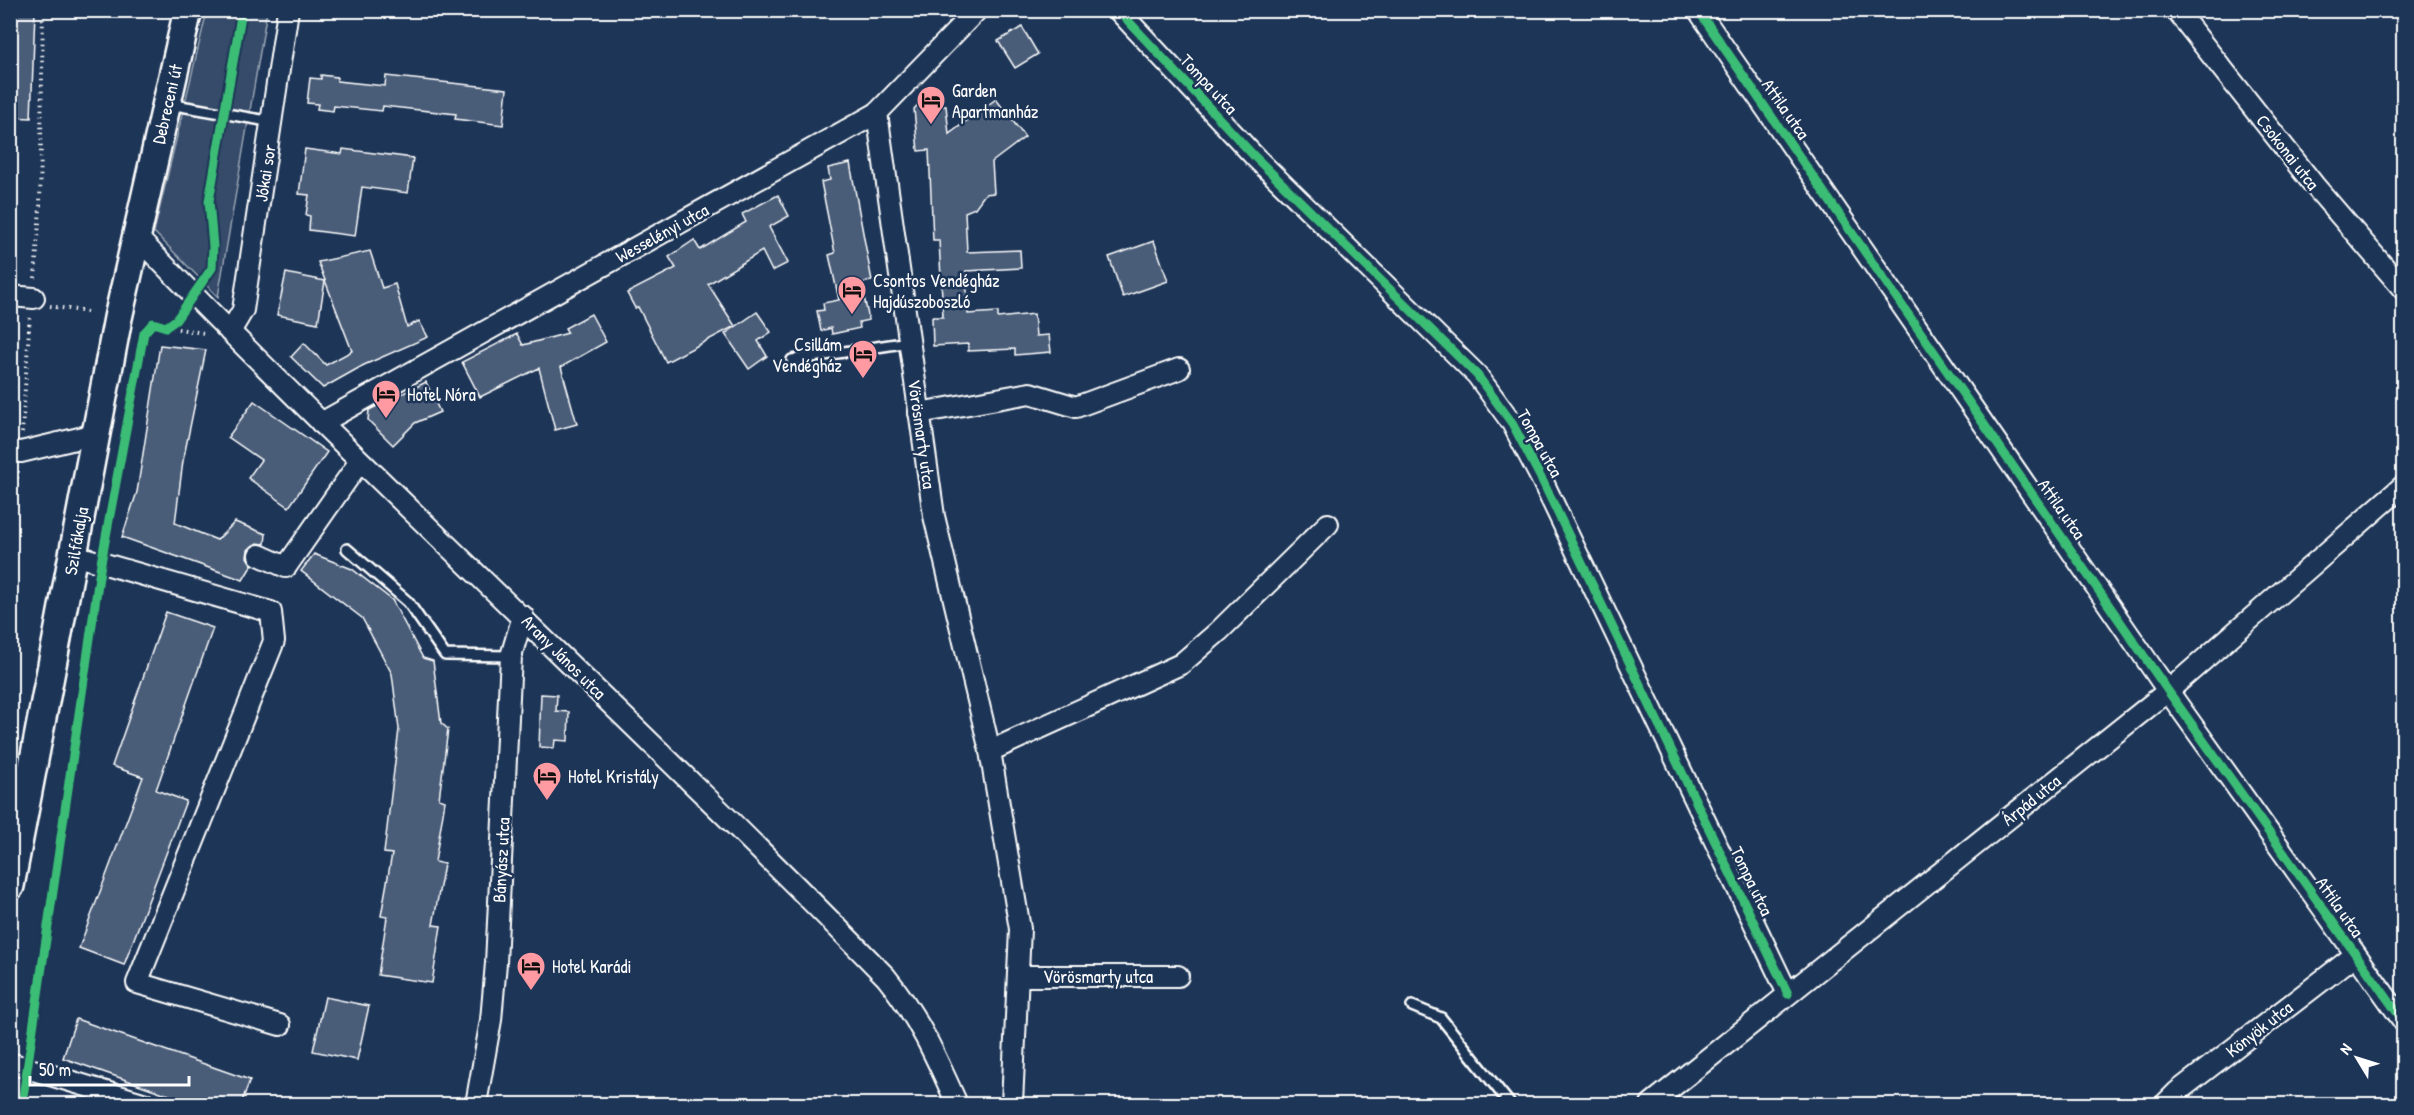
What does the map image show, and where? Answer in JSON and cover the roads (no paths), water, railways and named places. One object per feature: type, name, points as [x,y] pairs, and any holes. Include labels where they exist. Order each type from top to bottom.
[{"type":"street","name":"Debreceni út","points":[[144,197],[168,103],[188,10]]},
{"type":"street","name":"Jókai sor","points":[[230,332],[243,310],[288,10]]},
{"type":"street","name":"Wesselényi utca","points":[[321,423],[877,113],[977,10]]},
{"type":"street","name":"Tompa utca","points":[[1118,10],[1255,157],[1477,375],[1512,423],[1788,994]]},
{"type":"street","name":"Attila utca","points":[[1698,10],[2168,690],[2354,956],[2403,1022]]},
{"type":"street","name":"Csokonai utca","points":[[2176,10],[2314,185],[2403,290]]},
{"type":"street","name":"Vörösmarty utca","points":[[877,113],[934,516],[990,751],[1020,929],[1011,1104]]},
{"type":"street","name":"Szilfákalja","points":[[10,886],[96,434],[144,197]]},
{"type":"street","name":"Arany János utca","points":[[135,235],[321,423],[523,616],[886,977],[909,1005],[927,1035],[957,1104]]},
{"type":"street","points":[[10,296],[36,306]]},
{"type":"street","points":[[919,413],[1030,393],[1076,407],[1179,369]]},
{"type":"street","points":[[16,452],[96,434]]},
{"type":"street","points":[[259,555],[286,567],[360,461]]},
{"type":"street","name":"Árpád utca","points":[[1651,1104],[2168,690],[2403,485]]},
{"type":"street","points":[[990,751],[1181,664],[1219,631],[1328,524]]},
{"type":"street","points":[[74,555],[271,612],[274,641],[137,983],[280,1025]]},
{"type":"street","name":"Bányász utca","points":[[476,1104],[490,1020],[496,963],[511,656],[523,616]]},
{"type":"street","name":"Könyök utca","points":[[2165,1104],[2177,1092],[2354,956]]},
{"type":"street","name":"Vörösmarty utca","points":[[1018,976],[1178,976]]},
{"type":"street","points":[[10,1063],[146,1104]]},
{"type":"lane","points":[[168,103],[273,122]]},
{"type":"lane","points":[[792,360],[909,342]]},
{"type":"lane","points":[[347,549],[408,602],[445,655],[511,656]]},
{"type":"lane","points":[[1412,1006],[1441,1018],[1510,1104]]},
{"type":"place","name":"Garden Apartmanház","points":[[931,126]]},
{"type":"place","name":"Csontos Vendégház Hajdúszoboszló","points":[[852,316]]},
{"type":"place","name":"Csillám Vendégház","points":[[863,380]]},
{"type":"place","name":"Hotel Nóra","points":[[386,420]]},
{"type":"place","name":"Hotel Kristály","points":[[547,802]]},
{"type":"place","name":"Hotel Karádi","points":[[531,992]]}]
